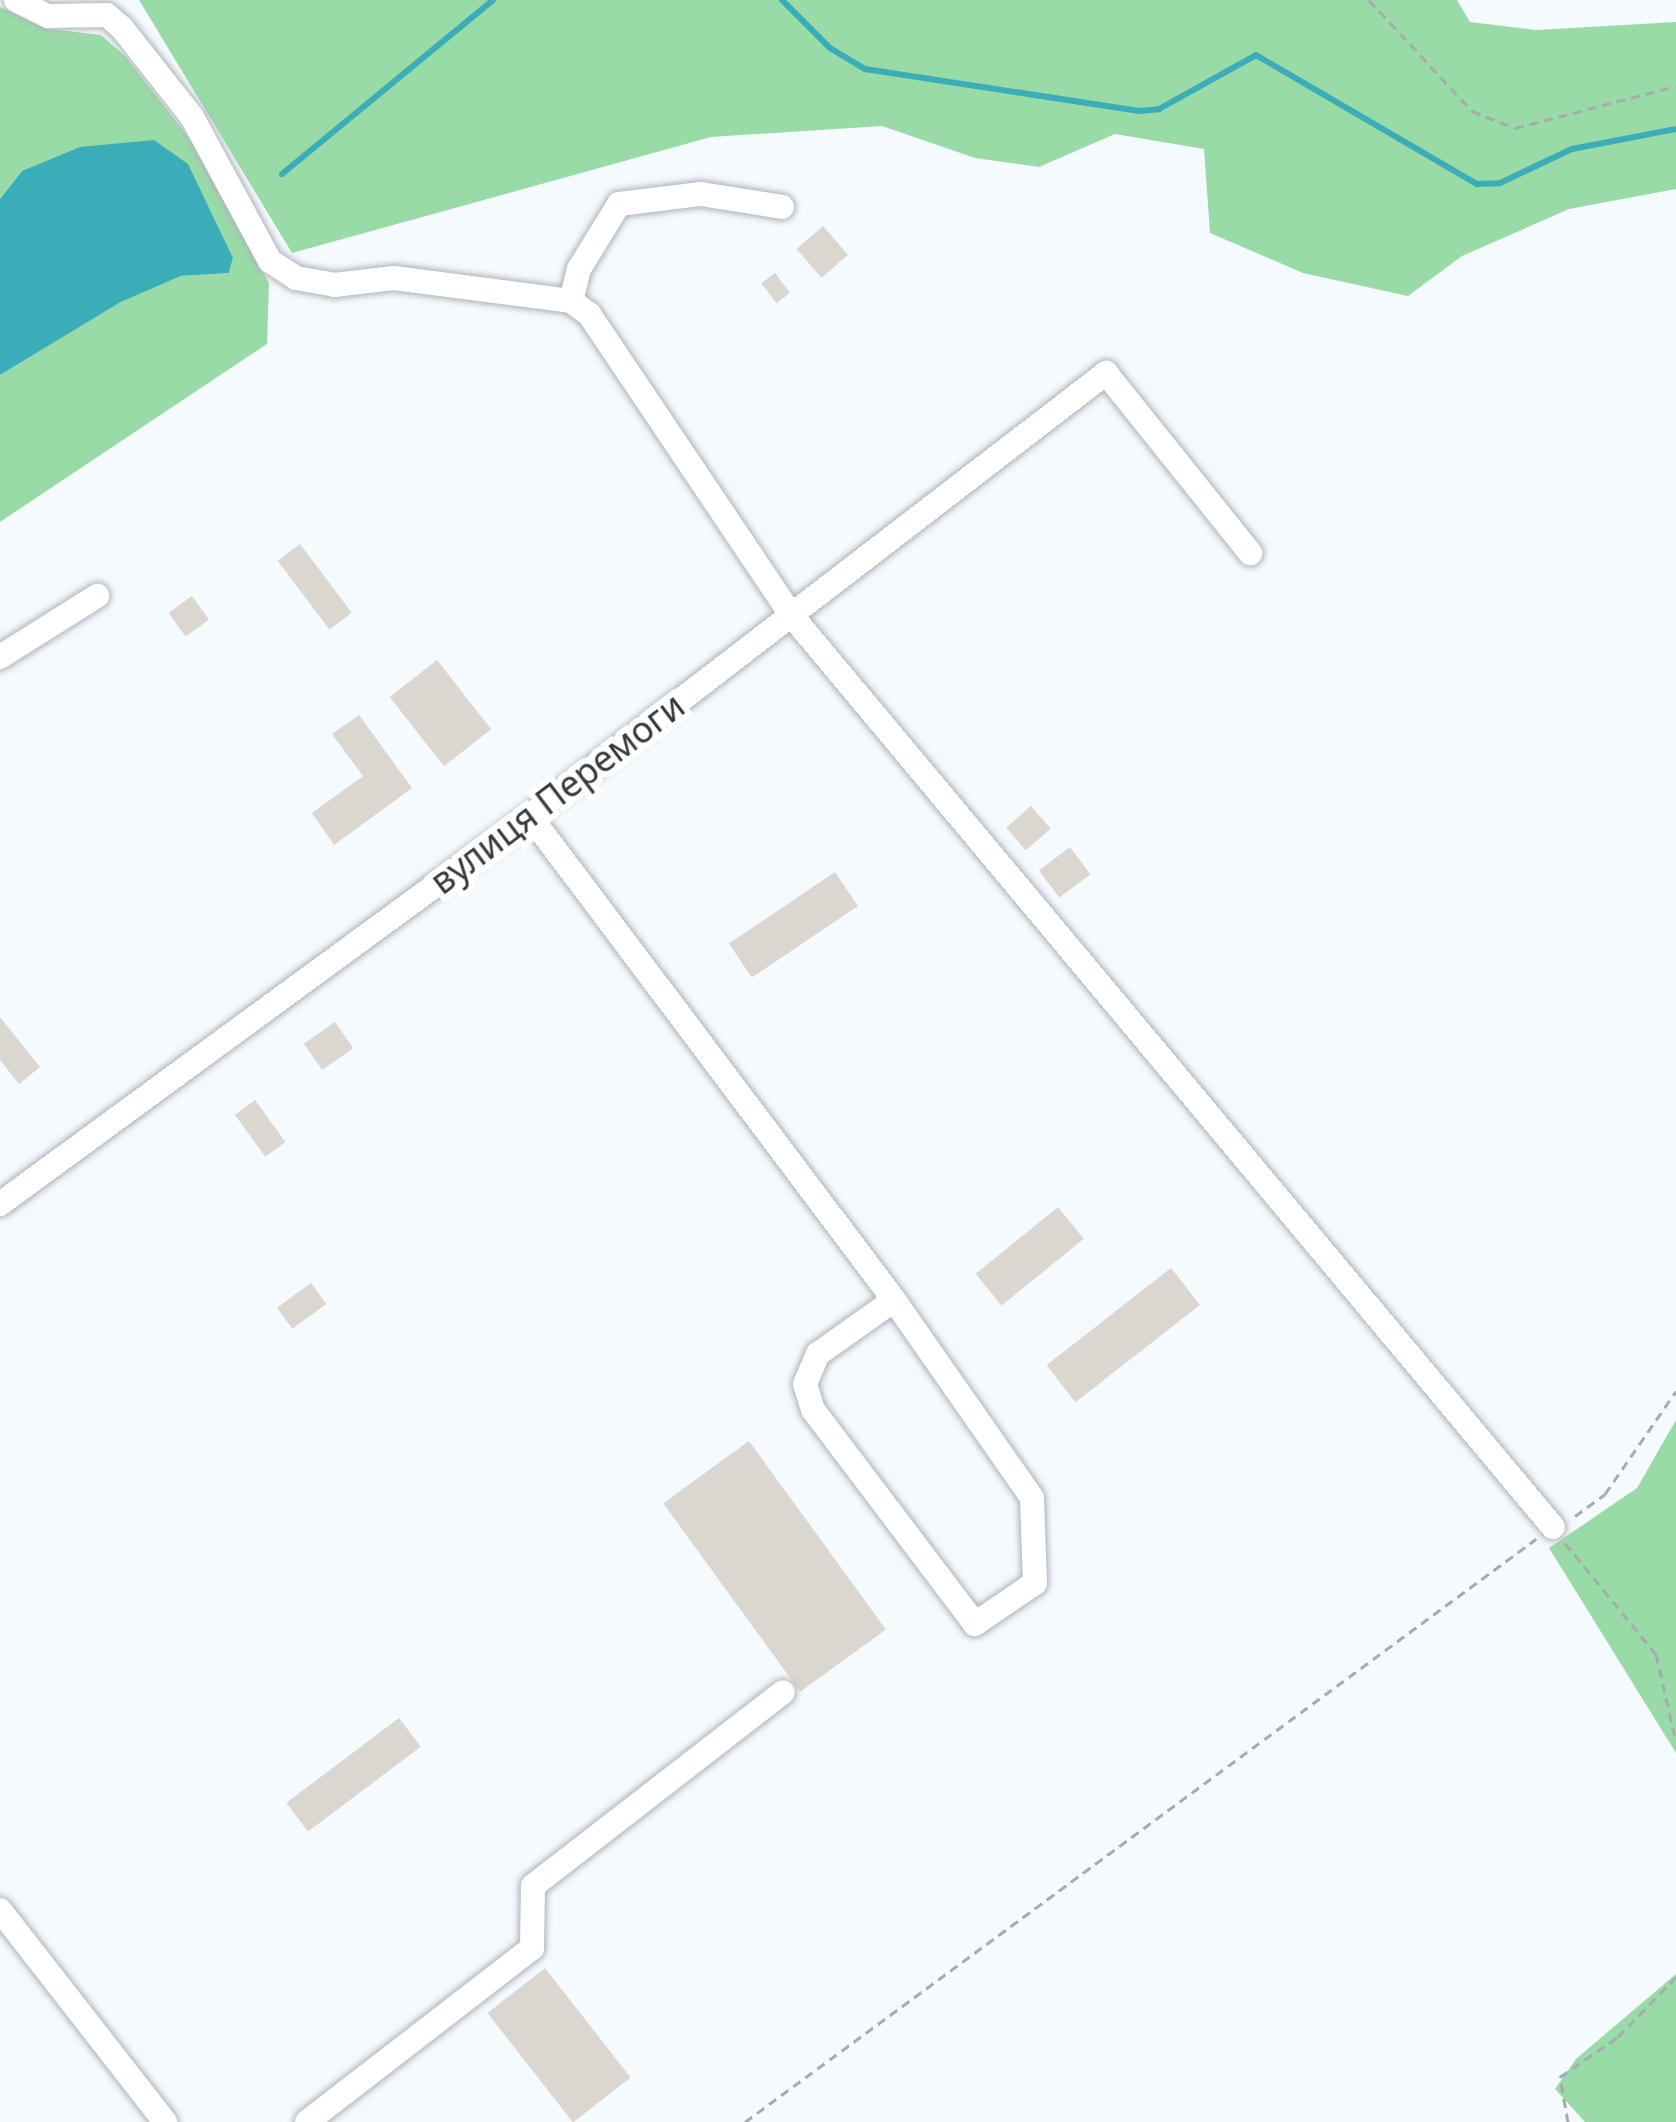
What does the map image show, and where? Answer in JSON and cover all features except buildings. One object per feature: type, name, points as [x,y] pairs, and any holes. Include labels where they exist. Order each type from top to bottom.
[{"type":"street","points":[[16,0],[48,16],[106,15],[122,28],[192,117],[270,261],[296,278],[334,285],[394,278],[572,301],[589,314],[791,616],[1552,1527]]},
{"type":"street","points":[[572,301],[579,268],[619,204],[701,194],[782,207]]},
{"type":"street","name":"вулиця Перемоги","points":[[0,1204],[530,816],[1106,373],[1250,553]]},
{"type":"street","points":[[0,657],[97,596]]},
{"type":"street","points":[[530,816],[894,1300],[1031,1498],[1035,1583],[974,1624],[813,1410],[805,1384],[818,1354],[894,1300]]},
{"type":"street","points":[[307,2122],[532,1948],[533,1886],[783,1691]]},
{"type":"street","points":[[0,1910],[165,2122]]},
{"type":"path","points":[[1369,0],[1472,111],[1515,128],[1676,86]]},
{"type":"path","points":[[745,2122],[1552,1527],[1605,1494],[1676,1391]]},
{"type":"path","points":[[1552,1527],[1656,1654],[1676,1742]]},
{"type":"path","points":[[1568,2122],[1560,2077],[1618,2037],[1676,1977]]},
{"type":"green space","points":[[139,0],[1457,0],[1470,22],[1536,30],[1676,22],[1676,189],[1569,209],[1462,256],[1408,296],[1303,273],[1210,233],[1204,149],[1115,134],[1039,167],[975,158],[882,126],[711,137],[292,253]]},
{"type":"green space","points":[[0,7],[50,29],[101,35],[126,57],[196,147],[269,283],[267,344],[0,522],[0,375],[121,302],[181,276],[229,273],[233,259],[188,165],[22,171],[0,199]]},
{"type":"green space","points":[[1676,1420],[1676,1753],[1549,1548],[1637,1488]]},
{"type":"green space","points":[[1676,1974],[1676,2122],[1585,2122],[1555,2089],[1576,2059]]},
{"type":"water","points":[[154,140],[188,164],[233,258],[229,273],[181,276],[121,302],[0,375],[0,199],[22,171],[80,147]]},
{"type":"waterway","points":[[282,174],[493,0]]},
{"type":"waterway","points":[[782,0],[830,48],[865,69],[1138,111],[1159,109],[1256,55],[1477,184],[1500,183],[1572,149],[1676,129]]}]
